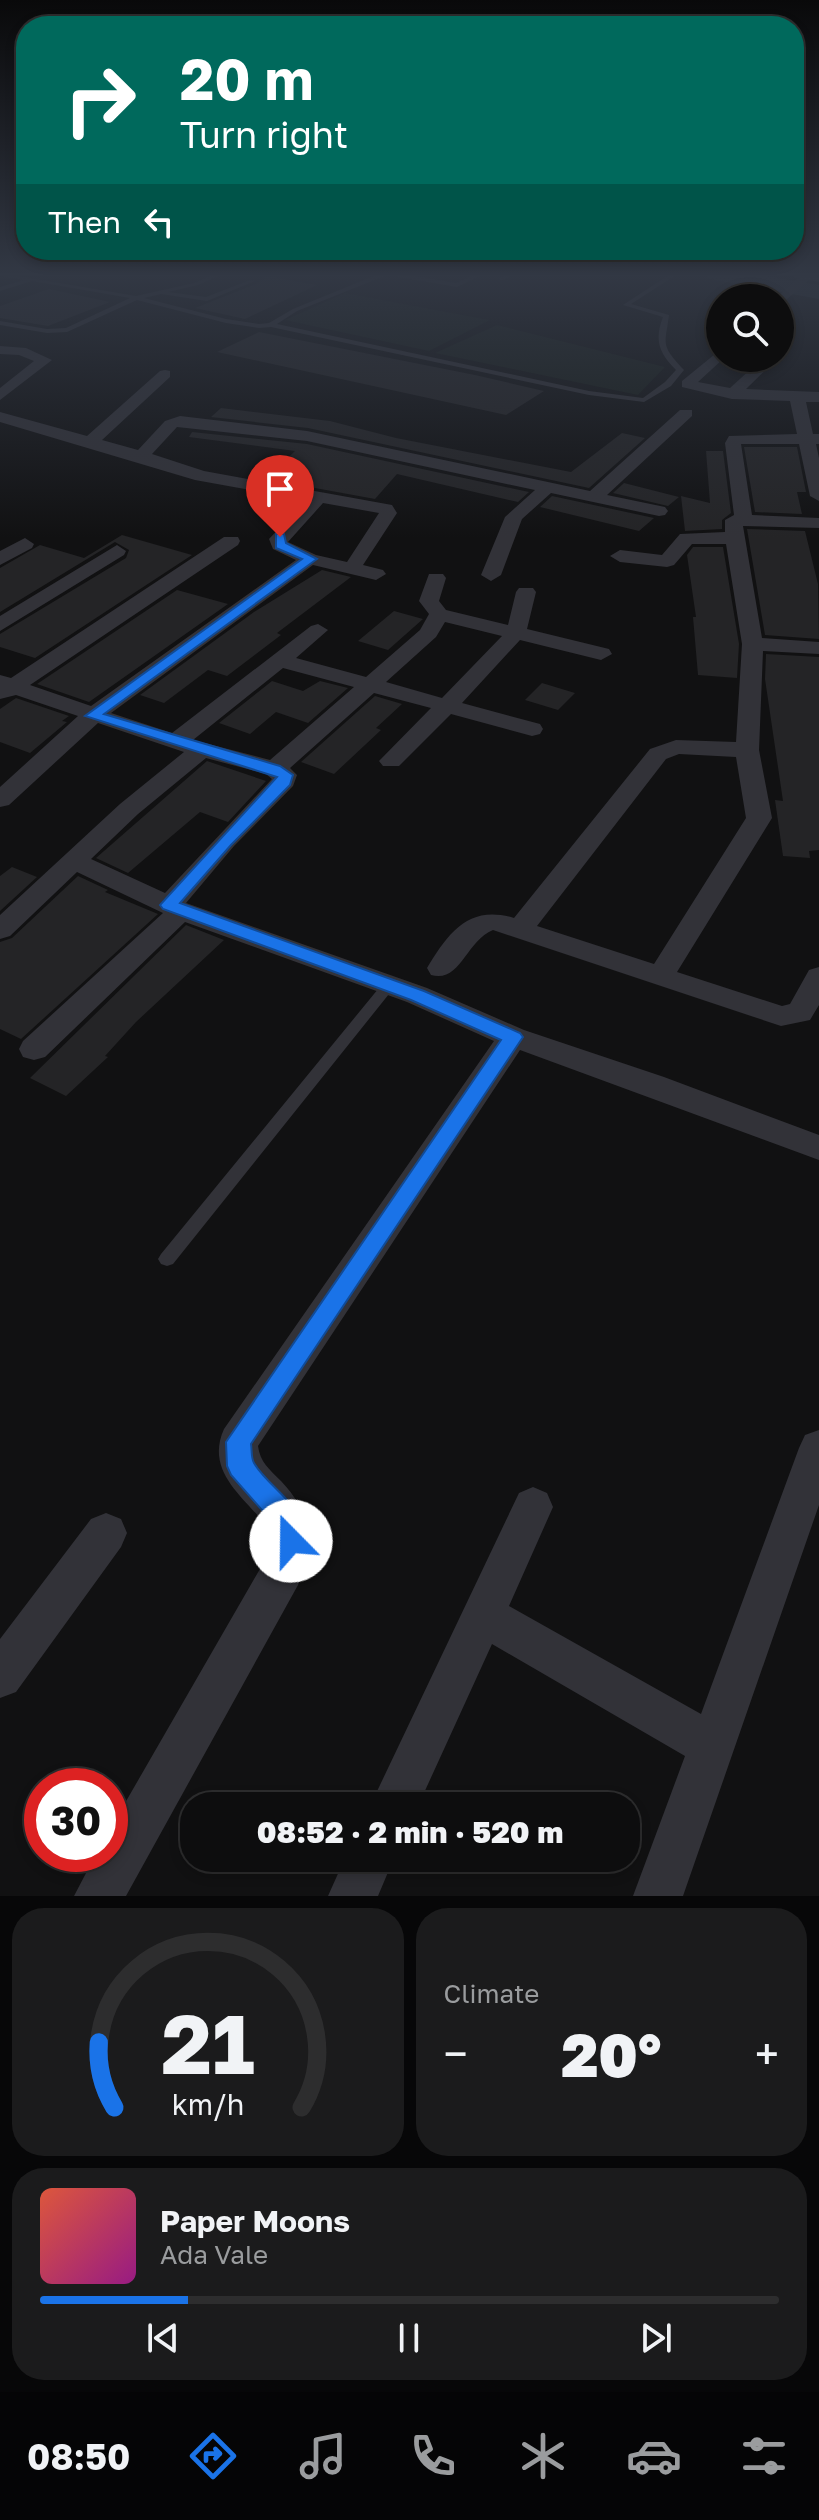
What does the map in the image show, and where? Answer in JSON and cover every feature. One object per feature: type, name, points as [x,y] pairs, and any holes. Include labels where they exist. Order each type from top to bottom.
[{"type":"street","points":[[0,395],[43,361]]},
{"type":"street","points":[[706,366],[686,383],[732,394],[819,397]]},
{"type":"street","points":[[732,394],[756,372]]},
{"type":"street","points":[[90,442],[165,374]]},
{"type":"street","points":[[797,397],[813,438],[819,496]]},
{"type":"street","points":[[592,499],[686,413]]},
{"type":"street","points":[[0,417],[201,476],[383,508],[389,512],[352,568]]},
{"type":"street","points":[[141,456],[173,423],[219,424],[307,436],[659,511]]},
{"type":"street","points":[[744,519],[733,441],[740,438],[813,438]]},
{"type":"street","points":[[491,575],[514,517],[546,489]]},
{"type":"street","points":[[319,497],[278,539],[280,545],[310,559],[376,574]]},
{"type":"street","points":[[661,975],[759,818],[747,750],[753,644],[734,538],[734,520],[819,523]]},
{"type":"street","points":[[620,556],[667,561],[687,538],[734,538]]},
{"type":"street","points":[[5,688],[231,541]]},
{"type":"street","points":[[0,559],[25,544]]},
{"type":"street","points":[[0,625],[117,551]]},
{"type":"street","points":[[0,800],[92,716],[310,559]]},
{"type":"street","points":[[436,578],[429,601],[439,614],[601,654]]},
{"type":"street","points":[[391,761],[502,650],[516,631],[526,592]]},
{"type":"street","points":[[274,769],[429,633],[439,614]]},
{"type":"street","points":[[175,742],[318,630]]},
{"type":"street","points":[[753,644],[819,648]]},
{"type":"street","points":[[279,660],[532,729]]},
{"type":"street","points":[[5,688],[284,774],[284,781],[225,841],[175,908],[34,1049]]},
{"type":"street","points":[[521,928],[658,754],[676,747],[747,750]]},
{"type":"street","points":[[0,930],[129,809],[201,750]]},
{"type":"street","points":[[74,861],[175,908],[388,986],[513,1037],[653,1085],[819,1148]]},
{"type":"street","points":[[441,968],[478,924],[502,921],[781,1016],[800,1013],[819,977]]},
{"type":"street","points":[[99,1896],[283,1570],[288,1555],[291,1527],[277,1506],[240,1466],[238,1442],[513,1037]]},
{"type":"street","points":[[658,1896],[819,1448]]},
{"type":"street","points":[[401,1792],[533,1507]]},
{"type":"street","points":[[0,1676],[106,1533]]},
{"type":"street","points":[[483,1615],[712,1746]]},
{"type":"street","points":[[353,1896],[364,1872]]},
{"type":"lane","points":[[442,361],[589,393],[644,400],[668,384],[680,370],[670,361]]},
{"type":"lane","points":[[167,1259],[388,986]]},
{"type":"shaded area","points":[[476,361],[643,361],[665,367],[638,395]]},
{"type":"building","points":[[260,361],[407,361],[544,391],[506,415]]},
{"type":"building","points":[[221,408],[330,421],[396,438],[571,472],[622,433],[645,438],[589,488],[308,428],[211,417]]},
{"type":"building","points":[[192,432],[307,444],[529,492],[518,502],[397,474],[375,499],[266,479],[295,451],[189,437]]},
{"type":"building","points":[[744,447],[797,447],[806,492],[797,492],[802,514],[755,512]]},
{"type":"building","points":[[706,451],[723,451],[731,513],[722,520],[722,529],[685,531],[681,496],[710,503]]},
{"type":"building","points":[[624,483],[679,497],[668,506],[613,493]]},
{"type":"building","points":[[552,496],[654,518],[639,531],[540,507]]},
{"type":"building","points":[[747,529],[805,531],[818,584],[819,639],[765,635]]},
{"type":"building","points":[[122,535],[192,555],[35,658],[0,647],[0,634],[126,558],[129,550],[115,542],[0,612],[0,568],[40,545],[84,558]]},
{"type":"building","points":[[693,547],[723,547],[739,644],[737,678],[698,675],[693,617],[696,617],[687,555]]},
{"type":"building","points":[[322,570],[351,577],[277,633],[281,635],[227,676],[208,670],[164,703],[140,695],[254,612]]},
{"type":"building","points":[[177,590],[228,604],[89,702],[37,684]]},
{"type":"building","points":[[394,611],[423,619],[388,650],[358,641]]},
{"type":"building","points":[[766,654],[819,657],[819,850],[809,851],[810,858],[783,856],[775,800],[783,801],[765,679]]},
{"type":"building","points":[[272,681],[303,691],[320,681],[348,688],[308,723],[276,712],[250,734],[219,723]]},
{"type":"building","points":[[542,683],[575,693],[558,710],[525,700]]},
{"type":"building","points":[[375,696],[402,704],[376,728],[381,730],[334,774],[301,762]]},
{"type":"building","points":[[16,698],[69,716],[62,721],[67,722],[30,753],[0,742],[0,709]]},
{"type":"building","points":[[207,761],[266,781],[228,822],[200,812],[128,873],[96,858]]},
{"type":"building","points":[[12,867],[37,877],[0,911],[0,876]]},
{"type":"building","points":[[78,876],[108,890],[105,892],[158,914],[21,1039],[0,1029],[0,942],[12,938]]},
{"type":"building","points":[[186,925],[224,940],[136,1022],[105,1056],[108,1057],[66,1096],[30,1078]]},
{"type":"route","points":[[280,537],[280,545],[310,559],[92,716],[274,769],[285,775],[284,781],[225,841],[169,905],[417,995],[513,1037],[238,1442],[240,1466],[286,1517],[291,1527],[291,1541]]}]
